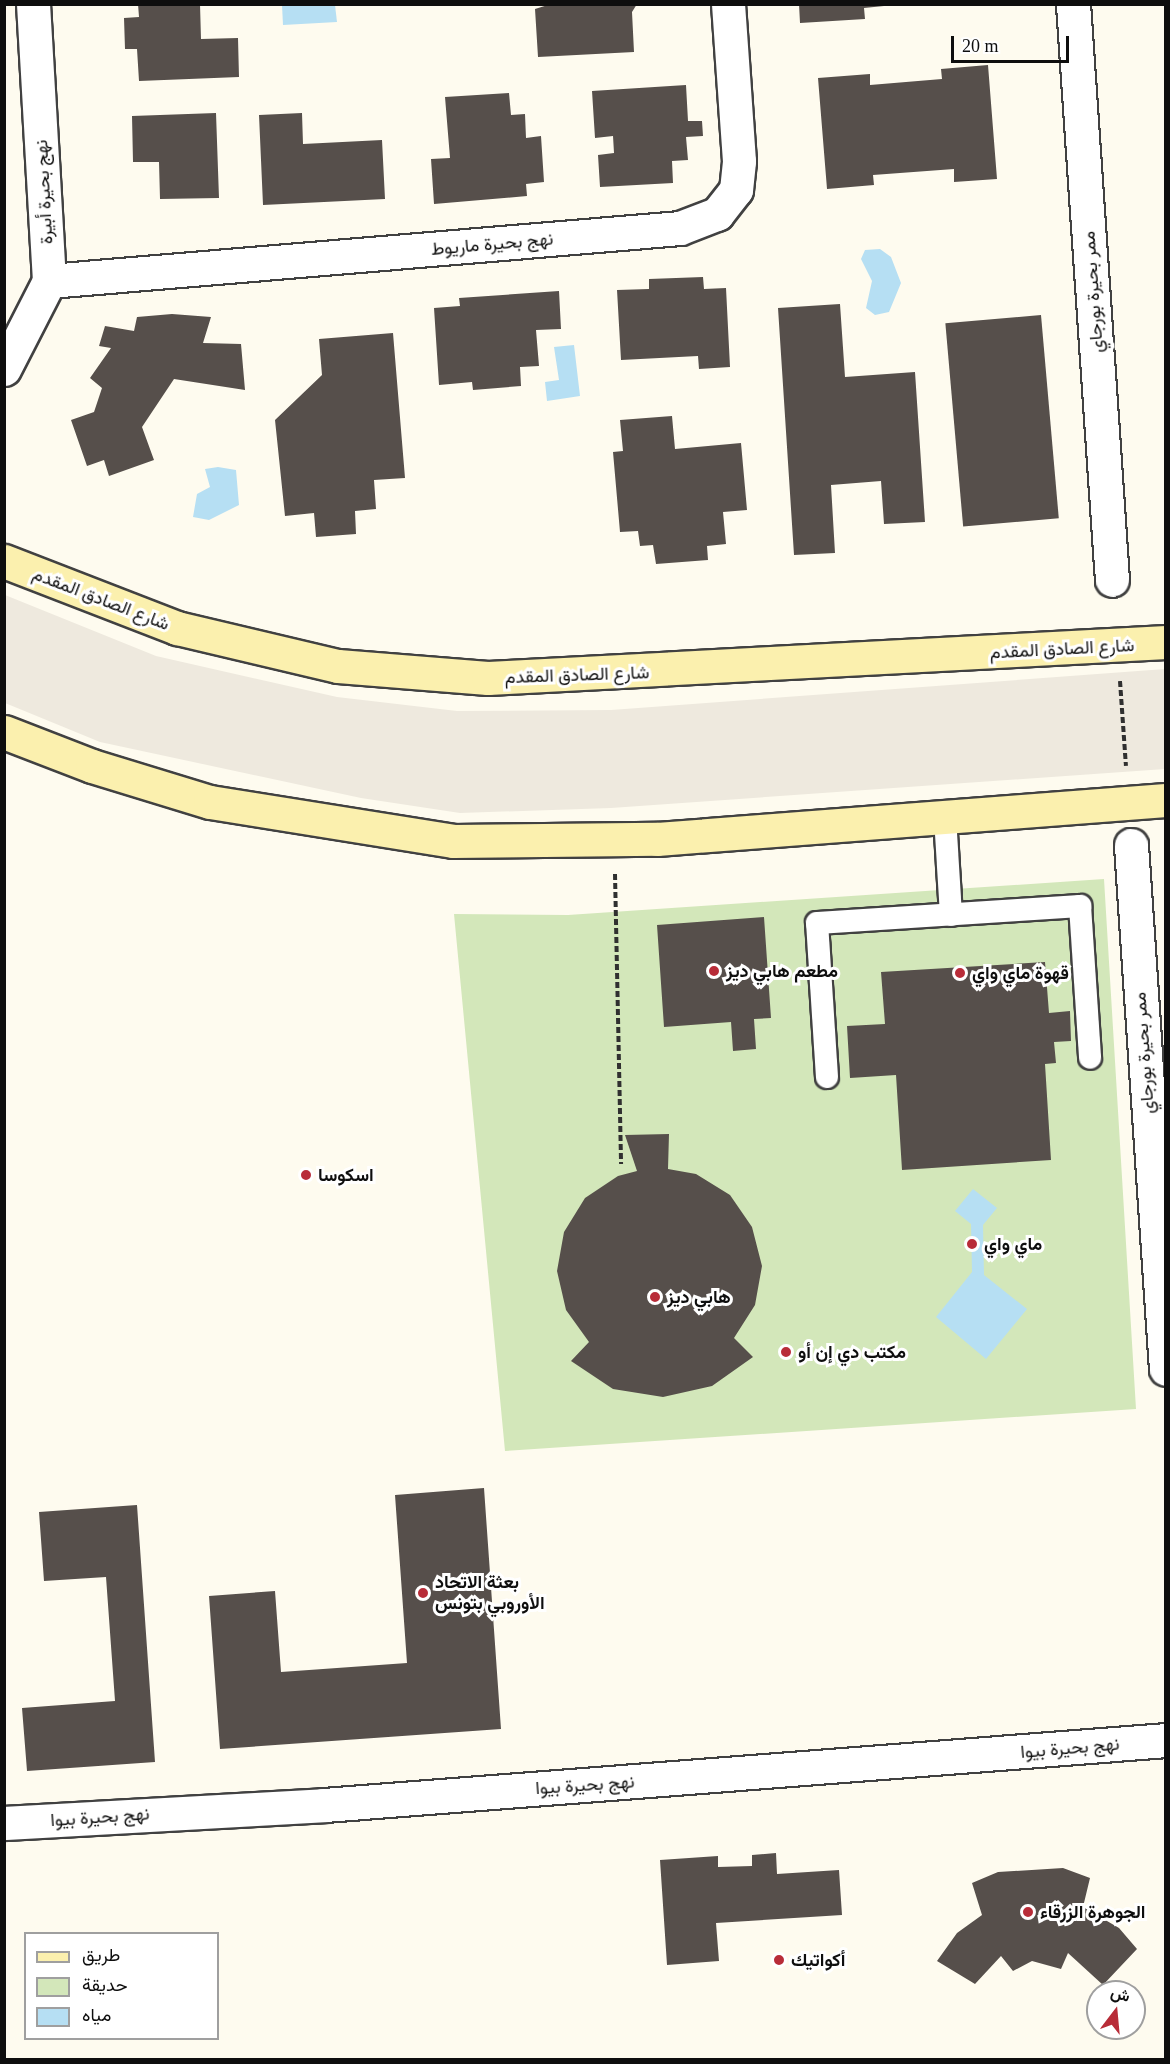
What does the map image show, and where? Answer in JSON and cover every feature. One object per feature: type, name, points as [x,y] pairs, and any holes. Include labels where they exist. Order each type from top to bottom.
[{"type":"main road","name":"شارع الصادق المقدم","points":[[4,561],[177,628],[338,666],[489,678],[1166,642]]},
{"type":"main road","points":[[4,732],[92,766],[221,804],[453,841],[614,839],[1166,800]]},
{"type":"street","name":"نهج بحيرة أبيرة","points":[[33,4],[49,281]]},
{"type":"street","name":"نهج بحيرة ماريوط","points":[[49,281],[680,228],[717,214],[736,190],[740,161],[728,4]]},
{"type":"street","name":"ممر بحيرة بورجاي","points":[[1073,4],[1113,580]]},
{"type":"street","points":[[4,369],[49,281]]},
{"type":"street","name":"ممر بحيرة بورجاي","points":[[1131,845],[1166,1368]]},
{"type":"street","name":"نهج بحيرة بيوا","points":[[4,1823],[324,1805],[1166,1740]]},
{"type":"lane","points":[[945,816],[951,915]]},
{"type":"lane","points":[[827,1077],[817,923],[1080,906],[1090,1058]]},
{"type":"path","points":[[1118,646],[1129,803]]},
{"type":"path","points":[[614,839],[621,1164]]},
{"type":"green space","points":[[1104,879],[1136,1409],[505,1451],[454,914],[568,915]]},
{"type":"shaded area","points":[[5,595],[156,656],[337,697],[457,711],[611,710],[1165,669],[1165,769],[611,808],[460,813],[361,798],[100,742],[5,703]]},
{"type":"water","points":[[282,5],[335,5],[337,22],[283,25]]},
{"type":"water","points":[[880,249],[891,257],[901,283],[889,312],[875,315],[866,308],[872,281],[861,259],[865,250]]},
{"type":"water","points":[[574,345],[580,396],[547,401],[545,382],[559,380],[554,347]]},
{"type":"water","points":[[218,467],[236,470],[239,505],[209,520],[193,517],[197,494],[210,487],[205,469]]},
{"type":"water","points":[[973,1189],[997,1208],[983,1225],[984,1275],[1027,1309],[986,1359],[936,1317],[972,1272],[971,1224],[955,1211]]},
{"type":"building","points":[[138,4],[200,4],[201,39],[238,38],[239,77],[139,81],[137,49],[125,49],[124,18],[139,17]]},
{"type":"building","points":[[551,4],[637,4],[632,12],[634,52],[538,57],[535,9]]},
{"type":"building","points":[[799,4],[884,4],[884,6],[864,8],[865,19],[800,23]]},
{"type":"building","points":[[988,65],[997,179],[954,182],[954,169],[873,175],[874,185],[827,189],[818,78],[870,74],[870,85],[942,79],[941,69]]},
{"type":"building","points":[[686,85],[688,121],[702,121],[703,136],[686,137],[688,160],[672,161],[673,183],[600,187],[598,155],[614,153],[613,136],[595,138],[592,91]]},
{"type":"building","points":[[509,93],[511,115],[525,114],[526,138],[541,136],[544,182],[526,184],[527,196],[434,204],[431,159],[450,158],[445,97]]},
{"type":"building","points":[[216,113],[219,198],[160,199],[159,162],[133,162],[132,116]]},
{"type":"building","points":[[302,113],[303,144],[382,140],[385,199],[263,205],[259,115]]},
{"type":"building","points":[[703,277],[704,289],[726,288],[730,367],[699,369],[698,356],[621,360],[617,290],[649,289],[649,279]]},
{"type":"building","points":[[559,291],[561,329],[536,330],[539,366],[520,367],[521,386],[473,390],[472,382],[439,385],[434,308],[460,306],[459,298]]},
{"type":"building","points":[[840,304],[845,377],[915,372],[925,522],[884,524],[881,481],[831,485],[835,553],[794,555],[778,308]]},
{"type":"building","points":[[172,314],[211,317],[203,343],[241,344],[245,390],[174,379],[142,427],[154,460],[109,476],[104,460],[87,466],[71,420],[94,412],[102,388],[90,378],[111,348],[99,346],[105,326],[134,331],[137,317]]},
{"type":"building","points":[[1041,315],[1059,518],[963,527],[945,323]]},
{"type":"building","points":[[393,333],[405,478],[374,480],[376,509],[355,511],[356,534],[316,537],[314,513],[285,516],[275,420],[322,375],[319,339]]},
{"type":"building","points":[[672,416],[675,449],[741,443],[747,510],[723,512],[726,544],[707,546],[708,560],[656,564],[653,545],[640,546],[638,531],[620,532],[613,452],[623,451],[620,420]]},
{"type":"building","name":"مطعم هابي ديز","points":[[764,917],[771,1018],[754,1019],[756,1049],[733,1051],[731,1022],[664,1027],[657,925]]},
{"type":"building","points":[[1045,962],[1049,1013],[1070,1011],[1071,1041],[1054,1042],[1056,1063],[1045,1064],[1051,1160],[902,1170],[896,1075],[850,1078],[847,1026],[885,1024],[881,972]]},
{"type":"building","points":[[669,1134],[668,1169],[696,1174],[730,1195],[752,1227],[762,1266],[755,1305],[734,1338],[753,1357],[712,1386],[663,1397],[613,1389],[571,1361],[589,1342],[566,1310],[557,1271],[564,1232],[585,1198],[618,1176],[637,1171],[625,1135]]},
{"type":"building","points":[[484,1488],[501,1729],[220,1749],[209,1596],[275,1591],[281,1672],[407,1663],[395,1495]]},
{"type":"building","points":[[137,1505],[155,1762],[27,1771],[22,1708],[115,1701],[106,1577],[44,1581],[39,1512]]},
{"type":"building","points":[[776,1853],[777,1874],[839,1870],[842,1915],[716,1923],[719,1961],[667,1965],[660,1860],[718,1856],[718,1867],[752,1866],[752,1855]]},
{"type":"building","points":[[1063,1868],[1090,1878],[1083,1907],[1119,1928],[1137,1949],[1108,1980],[1098,1980],[1068,1953],[1061,1969],[1032,1961],[1013,1971],[1001,1956],[975,1984],[937,1961],[957,1933],[982,1915],[972,1883],[998,1872]]},
{"type":"place","name":"مطعم هابي ديز","points":[[714,971]]},
{"type":"place","name":"قهوة ماي واي","points":[[960,973]]},
{"type":"place","name":"اسكوسا","points":[[306,1175]]},
{"type":"place","name":"ماي واي","points":[[972,1244]]},
{"type":"place","name":"هابي ديز","points":[[655,1297]]},
{"type":"place","name":"مكتب دي إن أو","points":[[786,1352]]},
{"type":"place","name":"بعثة الاتحاد الأوروبي بتونس","points":[[423,1593]]},
{"type":"place","name":"الجوهرة الزرقاء","points":[[1028,1912]]},
{"type":"place","name":"أكواتيك","points":[[779,1960]]}]
